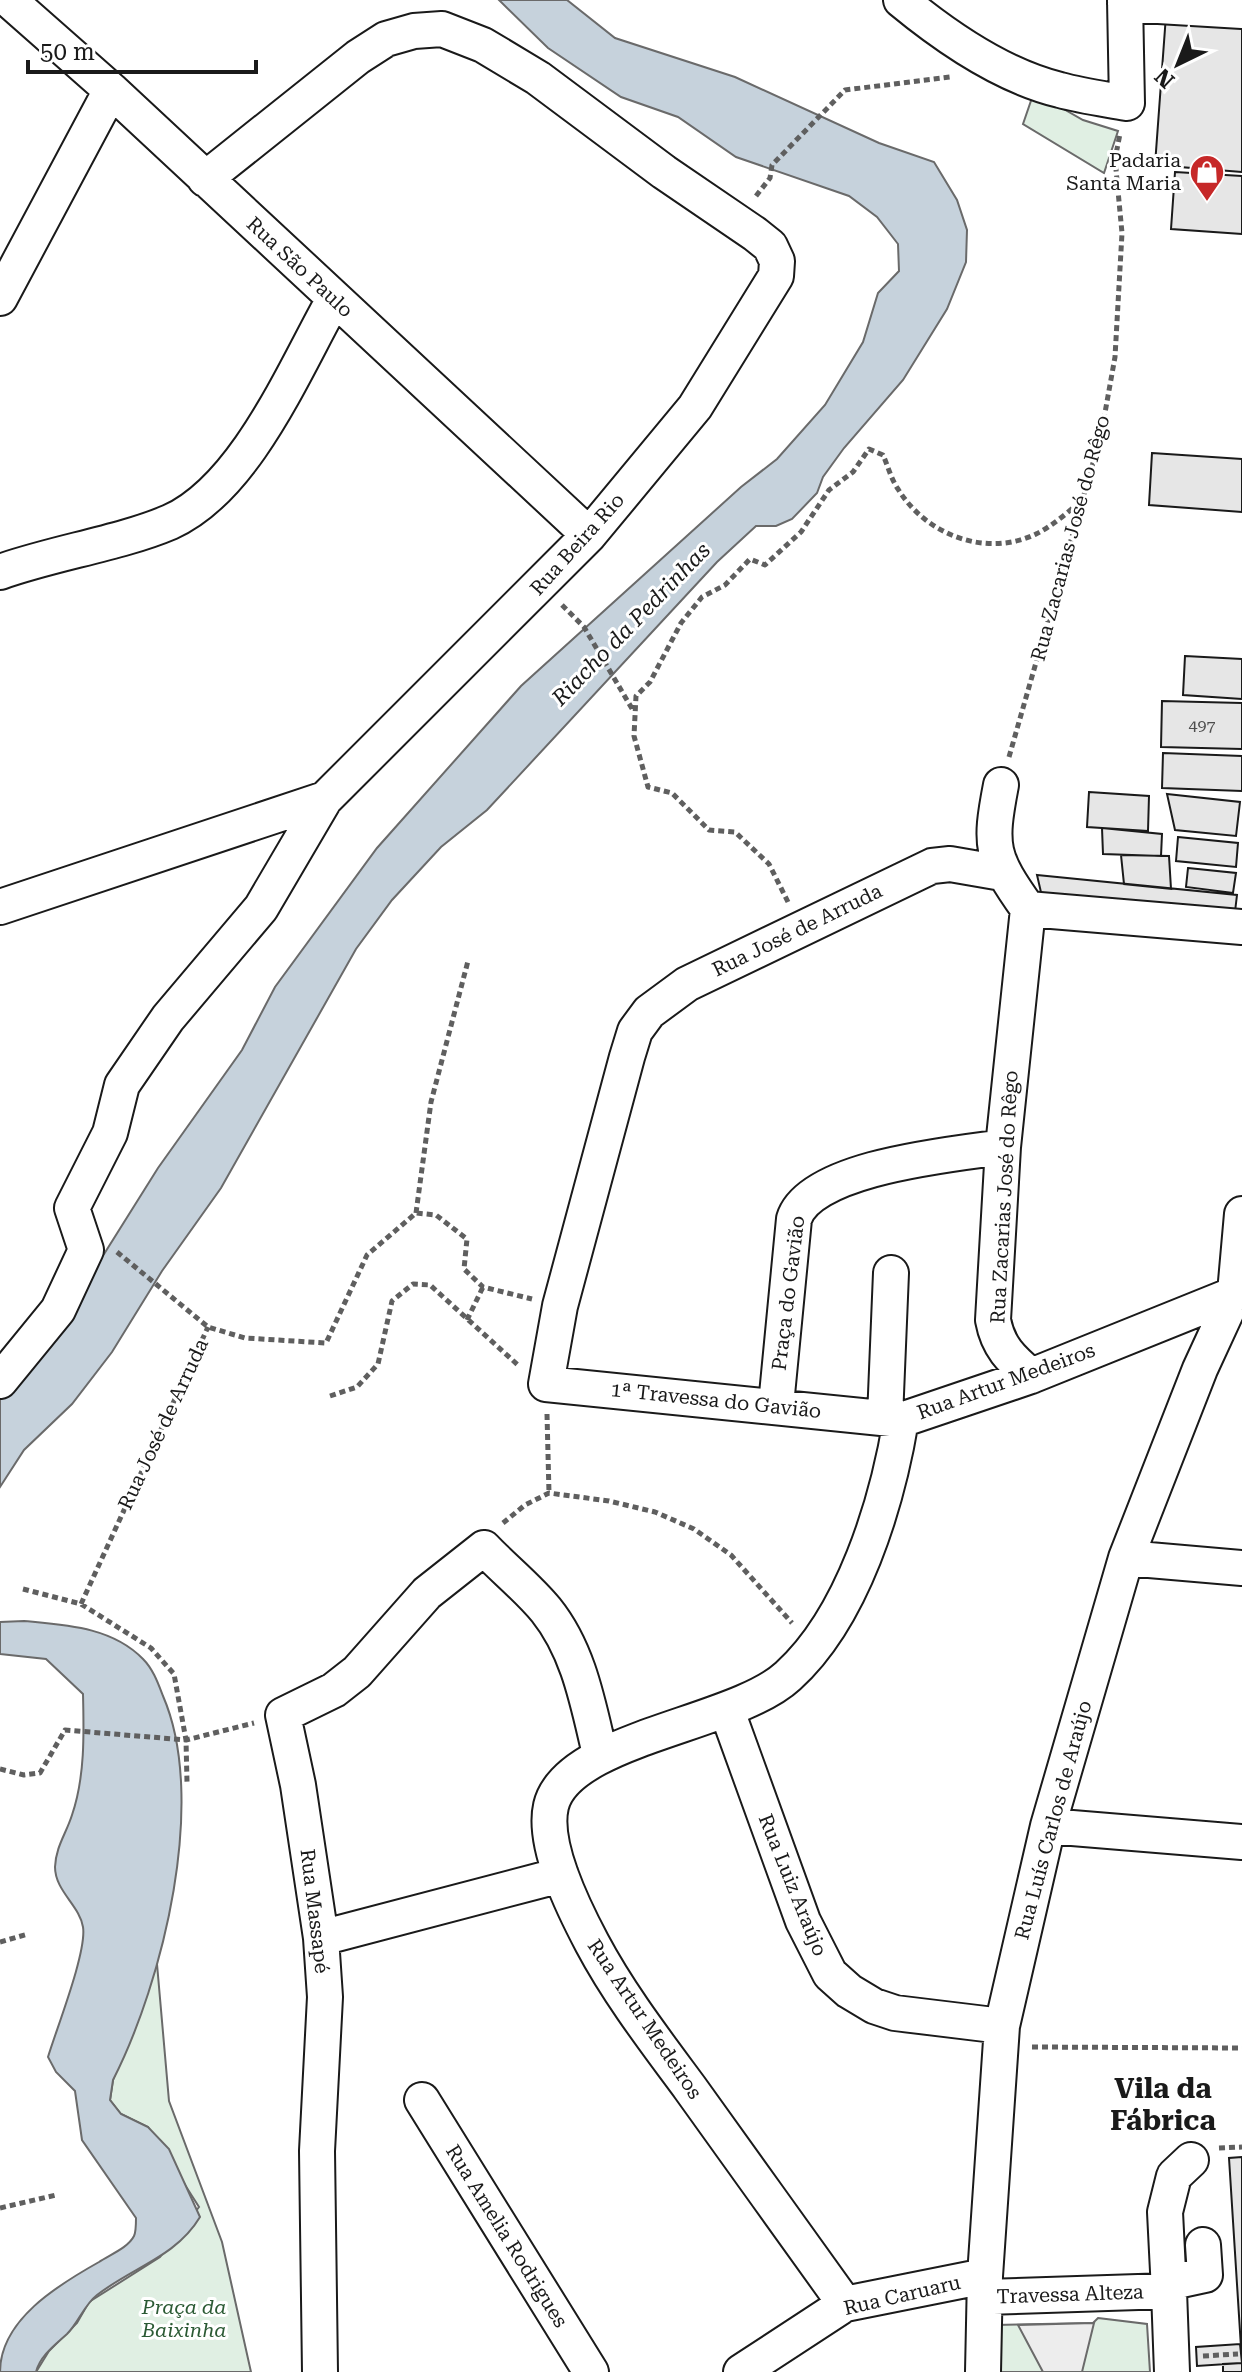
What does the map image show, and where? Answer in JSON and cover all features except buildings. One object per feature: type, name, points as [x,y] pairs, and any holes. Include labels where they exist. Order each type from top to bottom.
[{"type":"street","name":"Rua São Paulo","points":[[9,0],[111,90],[589,535]]},
{"type":"street","points":[[901,0],[967,48],[1015,73],[1059,90],[1127,103],[1125,2],[1242,11]]},
{"type":"street","name":"Rua Beira Rio","points":[[0,1381],[58,1310],[86,1250],[72,1208],[110,1133],[122,1085],[168,1018],[261,908],[325,799],[543,585],[589,535],[695,407],[771,289],[776,276],[777,261],[770,246],[538,78],[483,45],[442,29],[414,31],[386,39],[367,51],[205,179]]},
{"type":"street","points":[[0,298],[111,90]]},
{"type":"street","points":[[0,572],[170,522],[202,502],[233,470],[263,426],[334,299]]},
{"type":"street","points":[[1001,785],[993,847],[1002,873],[1028,909],[1242,927]]},
{"type":"street","points":[[0,907],[325,799]]},
{"type":"street","name":"Rua José de Arruda","points":[[546,1384],[560,1306],[635,1031],[663,999],[687,984],[932,866],[950,864],[1002,873]]},
{"type":"street","name":"Rua Zacarias José do Rêgo","points":[[1028,909],[1003,1147],[993,1320],[997,1339],[1006,1354],[1031,1376]]},
{"type":"street","name":"Praça do Gavião","points":[[776,1405],[794,1219],[805,1199],[824,1188],[890,1164],[1003,1147]]},
{"type":"street","name":"Rua Luís Carlos de Araújo","points":[[983,2372],[985,2286],[1001,2036],[1048,1826],[1126,1558],[1200,1369],[1239,1292],[1242,1214]]},
{"type":"street","points":[[891,1273],[893,1419]]},
{"type":"street","name":"Rua Artur Medeiros","points":[[845,2304],[592,1944],[561,1875],[549,1827],[552,1803],[577,1770],[600,1754],[754,1700],[788,1676],[840,1605],[868,1549],[895,1454],[893,1419],[1031,1376],[1239,1292]]},
{"type":"street","name":"1ª Travessa do Gavião","points":[[546,1384],[893,1419]]},
{"type":"street","points":[[283,1715],[334,1690],[357,1672],[427,1593],[484,1548],[545,1609],[562,1634],[584,1685],[600,1754]]},
{"type":"street","points":[[1126,1558],[1242,1568]]},
{"type":"street","name":"Rua Luiz Araújo","points":[[727,1711],[803,1921],[830,1974],[861,1999],[895,2013],[1001,2036]]},
{"type":"street","name":"Rua Massapé","points":[[283,1715],[298,1785],[321,1938],[325,2034],[317,2151],[320,2372]]},
{"type":"street","points":[[1048,1826],[1242,1842]]},
{"type":"street","points":[[321,1938],[561,1875]]},
{"type":"street","name":"Rua Amelia Rodrigues","points":[[422,2100],[591,2372]]},
{"type":"street","points":[[1191,2160],[1174,2176],[1165,2212],[1168,2287],[1203,2276],[1203,2245]]},
{"type":"street","name":"Rua Caruaru","points":[[741,2372],[845,2304],[985,2286]]},
{"type":"street","name":"Travessa Alteza","points":[[985,2286],[1168,2287],[1184,2364]]},
{"type":"path","points":[[772,165],[845,90],[959,76]]},
{"type":"path","name":"Rua Zacarias José do Rêgo","points":[[1001,785],[1101,435],[1115,357],[1122,233],[1115,159],[1127,103]]},
{"type":"path","points":[[801,929],[769,864],[735,832],[709,830],[672,793],[648,787],[638,759],[634,713],[636,696],[650,682],[681,623],[702,597],[725,585],[750,559],[765,565],[792,541],[829,490],[853,472],[869,449],[883,455],[897,488],[914,510],[941,532],[971,543],[1005,545],[1037,534],[1085,498]]},
{"type":"path","points":[[584,627],[634,713]]},
{"type":"path","points":[[468,961],[431,1102],[416,1213],[436,1215],[467,1239],[464,1269],[483,1287],[560,1306]]},
{"type":"path","name":"Rua José de Arruda","points":[[81,1604],[208,1327],[245,1338],[326,1343],[367,1255],[416,1213]]},
{"type":"path","points":[[106,1242],[208,1327]]},
{"type":"path","points":[[330,1396],[357,1387],[378,1364],[392,1301],[413,1284],[430,1285],[514,1363],[546,1384],[549,1493]]},
{"type":"path","points":[[467,1320],[483,1287]]},
{"type":"path","points":[[484,1548],[507,1518],[549,1493],[640,1508],[694,1529],[731,1555],[797,1628],[810,1650]]},
{"type":"path","points":[[23,1589],[81,1604],[151,1648],[174,1674],[186,1740],[187,1782]]},
{"type":"path","points":[[0,1769],[24,1775],[40,1773],[65,1730],[186,1740],[283,1715]]},
{"type":"path","points":[[0,1942],[28,1934]]},
{"type":"path","points":[[1001,2036],[1242,2048]]},
{"type":"path","points":[[0,2208],[56,2195]]},
{"type":"path","points":[[1184,2364],[1238,2354]]},
{"type":"green space","points":[[1034,92],[1083,120],[1118,131],[1104,173],[1023,124]]},
{"type":"green space","name":"Praça da Baixinha","points":[[157,1964],[169,2101],[222,2242],[251,2372],[36,2372],[49,2351],[77,2323],[89,2302],[160,2257],[199,2207],[148,2127],[121,2114],[110,2100],[113,2080]]},
{"type":"green space","points":[[1098,2318],[1147,2324],[1150,2372],[995,2372],[995,2325],[1093,2323]]},
{"type":"shaded area","points":[[1094,2323],[1082,2372],[1043,2372],[1018,2325]]},
{"type":"water","name":"Riacho da Pedrinhas","points":[[499,0],[567,0],[615,38],[735,77],[879,143],[934,162],[957,200],[967,230],[966,262],[947,309],[903,380],[844,448],[823,477],[817,493],[792,519],[776,526],[756,526],[717,562],[487,810],[441,847],[392,900],[356,949],[221,1188],[162,1271],[112,1352],[72,1404],[24,1450],[0,1487],[0,1395],[52,1337],[158,1168],[242,1050],[275,987],[377,848],[521,686],[741,487],[777,459],[825,405],[863,342],[878,293],[899,271],[898,244],[877,217],[849,196],[736,157],[678,117],[621,97],[548,48]]},
{"type":"water","points":[[24,1621],[88,1630],[131,1648],[155,1676],[176,1738],[181,1786],[180,1837],[174,1890],[148,1993],[113,2080],[110,2100],[121,2114],[148,2127],[169,2149],[200,2217],[190,2231],[166,2252],[92,2299],[71,2329],[44,2356],[36,2372],[0,2372],[3,2353],[21,2320],[50,2293],[127,2244],[134,2236],[136,2225],[136,2218],[82,2140],[75,2091],[56,2072],[48,2057],[76,1972],[83,1939],[81,1919],[59,1884],[55,1867],[79,1786],[83,1694],[46,1659],[0,1654],[0,1622]]},
{"type":"place","name":"Padaria Santa Maria","points":[[1207,203]]},
{"type":"district","name":"Vila da Fábrica","points":[[1163,2104]]}]
